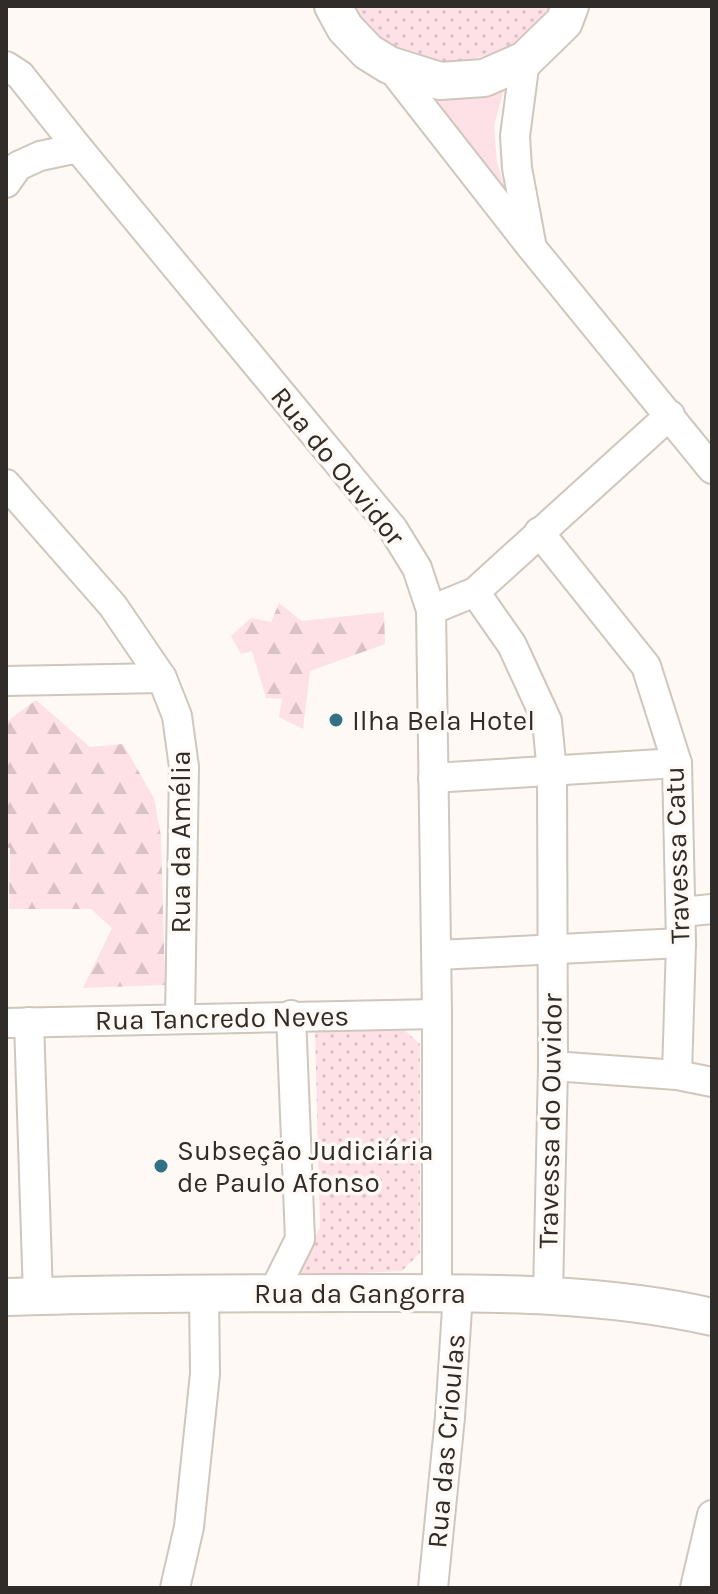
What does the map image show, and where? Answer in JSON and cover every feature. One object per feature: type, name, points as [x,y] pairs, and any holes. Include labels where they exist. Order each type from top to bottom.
[{"type":"street","points":[[333,6],[345,28],[368,52],[389,65],[440,81],[484,78],[525,60],[567,14],[599,6]]},
{"type":"street","points":[[525,60],[515,136],[517,168],[532,248]]},
{"type":"street","points":[[389,65],[532,248],[712,469]]},
{"type":"street","name":"Rua do Ouvidor","points":[[6,66],[20,75],[393,529],[417,568],[431,610],[437,1014],[448,1293]]},
{"type":"street","points":[[6,183],[18,166],[40,156],[78,148]]},
{"type":"street","points":[[431,610],[475,592],[670,415]]},
{"type":"street","name":"Rua da Amélia","points":[[6,484],[113,606],[162,678],[177,716],[184,767],[180,1018]]},
{"type":"street","name":"Travessa Catu","points":[[539,532],[646,666],[677,763],[681,912],[677,1075]]},
{"type":"street","name":"Travessa do Ouvidor","points":[[475,592],[512,645],[547,721],[552,772],[553,1066],[548,1295]]},
{"type":"street","points":[[6,681],[162,678]]},
{"type":"street","points":[[433,778],[677,763]]},
{"type":"street","points":[[681,912],[712,909]]},
{"type":"street","points":[[437,955],[681,943]]},
{"type":"street","name":"Rua Tancredo Neves","points":[[18,1022],[437,1014]]},
{"type":"street","points":[[273,1293],[300,1239],[291,1015]]},
{"type":"street","points":[[18,1022],[22,1297]]},
{"type":"street","points":[[553,1066],[677,1075],[712,1082]]},
{"type":"street","name":"Rua da Gangorra","points":[[22,1297],[273,1293],[548,1295],[655,1304],[712,1317]]},
{"type":"street","name":"Rua das Crioulas","points":[[433,1588],[450,1417],[448,1293]]},
{"type":"street","points":[[175,1588],[189,1527],[205,1374],[204,1294]]},
{"type":"street","points":[[695,1588],[712,1515]]},
{"type":"green space","points":[[351,6],[552,6],[538,24],[502,49],[481,57],[437,61],[415,58],[387,46],[370,31]]},
{"type":"green space","points":[[506,82],[494,126],[497,163],[510,202],[421,88]]},
{"type":"green space","points":[[279,603],[302,621],[384,612],[385,644],[310,671],[303,729],[279,717],[282,699],[266,698],[252,651],[241,654],[231,636],[251,618],[271,622]]},
{"type":"green space","points":[[36,700],[90,747],[123,744],[154,798],[161,836],[165,985],[83,988],[112,928],[91,909],[9,909],[6,722]]},
{"type":"green space","points":[[401,1027],[420,1044],[420,1253],[402,1271],[295,1276],[320,1227],[315,1031]]},
{"type":"place","name":"Ilha Bela Hotel","points":[[336,720]]},
{"type":"place","name":"Subseção Judiciária de Paulo Afonso","points":[[161,1166]]}]
